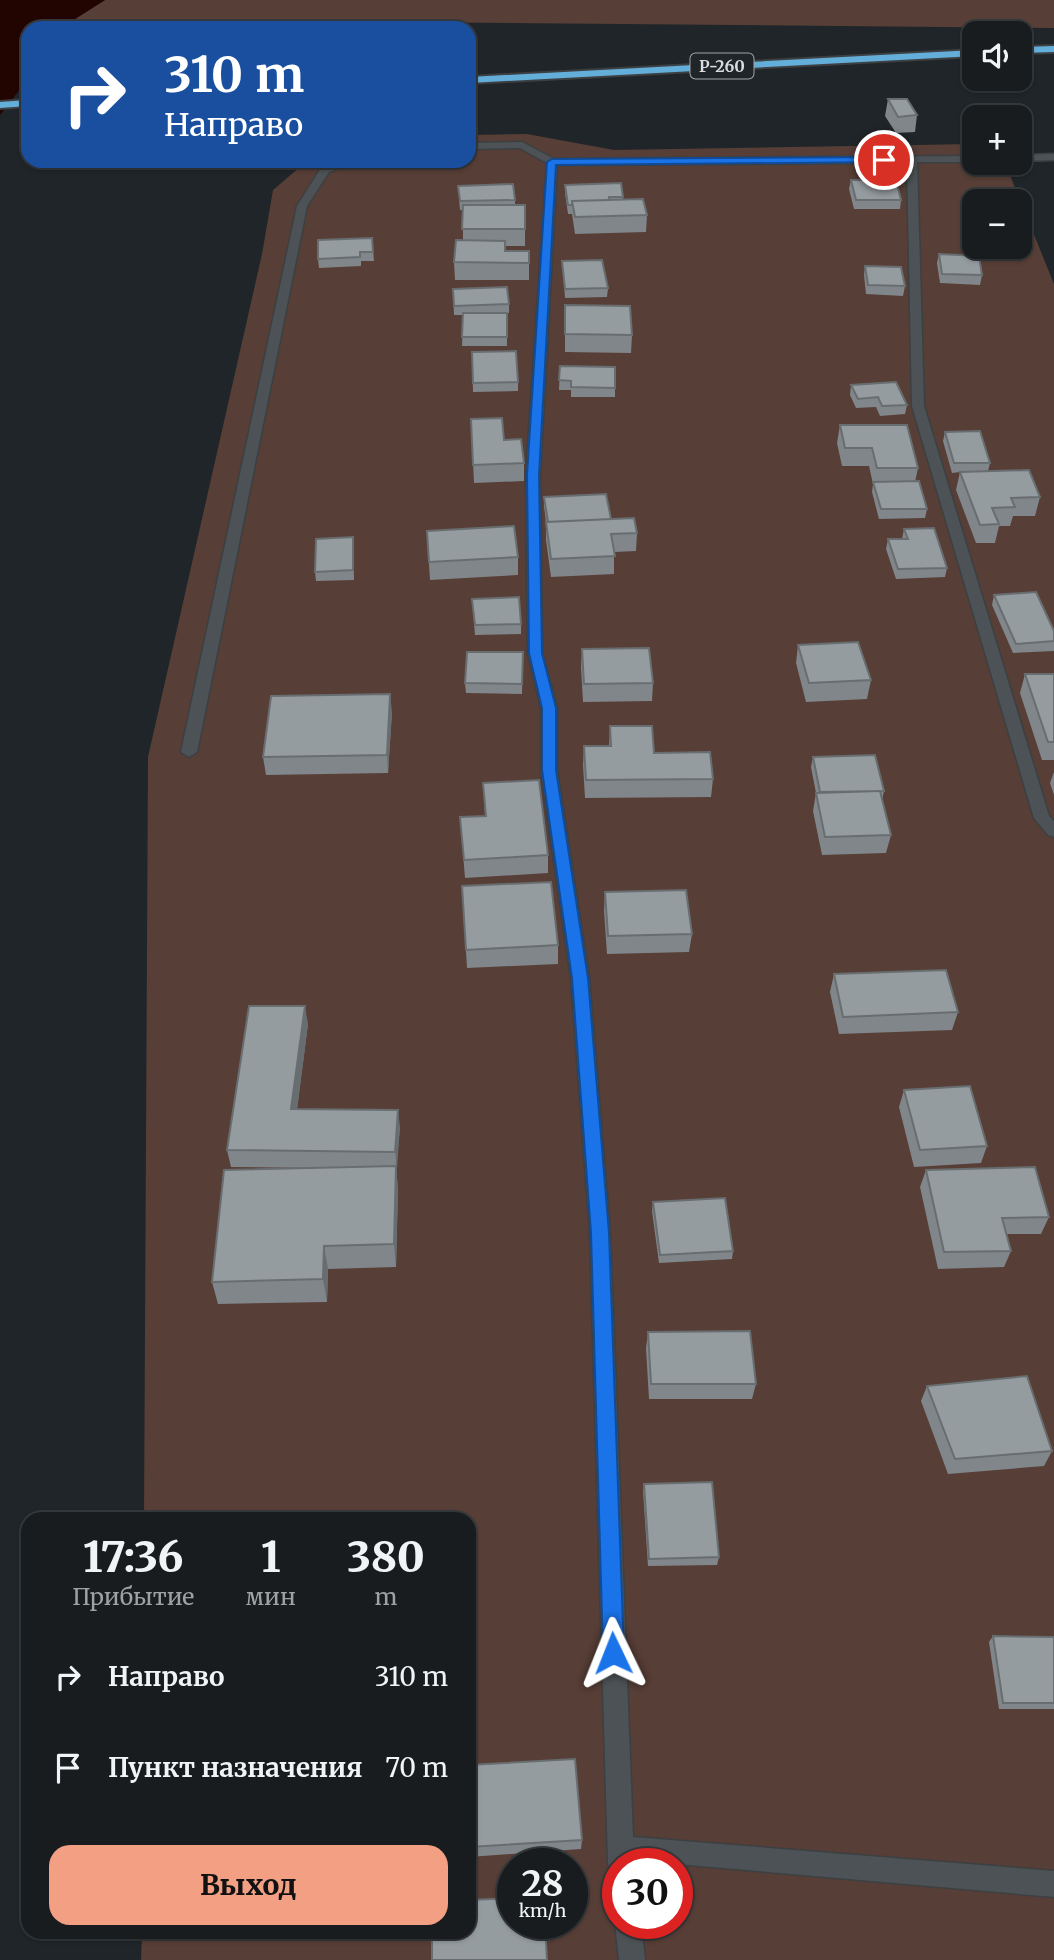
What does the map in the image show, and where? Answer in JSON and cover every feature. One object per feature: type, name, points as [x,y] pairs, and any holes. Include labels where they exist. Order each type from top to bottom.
[{"type":"highway","points":[[1032,50],[1054,49]]},
{"type":"highway","name":"Р-260","points":[[476,80],[962,54]]},
{"type":"highway","points":[[0,105],[21,104]]},
{"type":"street","points":[[476,146],[522,145],[552,162],[962,159]]},
{"type":"street","points":[[1032,158],[1054,158]]},
{"type":"street","points":[[912,159],[918,406],[1042,818],[1054,831]]},
{"type":"street","points":[[552,162],[533,475],[535,653],[549,708],[549,770],[580,978],[600,1233],[620,1848]]},
{"type":"street","points":[[188,752],[302,206],[325,170],[331,168]]},
{"type":"street","points":[[693,1861],[1054,1884]]},
{"type":"street","points":[[630,1939],[632,1960]]},
{"type":"shaded area","points":[[0,0],[105,0],[73,21],[21,21],[21,88],[0,115]]},
{"type":"shaded area","points":[[105,0],[1054,0],[1054,28],[1032,28],[1032,21],[962,21],[962,27],[75,19]]},
{"type":"shaded area","points":[[527,134],[614,150],[962,144],[962,175],[1010,175],[1016,189],[962,189],[962,259],[1032,259],[1032,230],[1054,284],[1054,1960],[141,1960],[142,1939],[476,1939],[476,1512],[144,1512],[148,757],[262,254],[273,190],[299,168],[476,168],[476,135]]},
{"type":"building","points":[[888,99],[907,99],[917,115],[898,117]]},
{"type":"building","points":[[851,180],[896,180],[901,200],[856,200]]},
{"type":"building","points":[[621,183],[623,197],[572,201],[572,205],[568,205],[565,185]]},
{"type":"building","points":[[513,184],[515,200],[460,201],[458,186]]},
{"type":"building","points":[[643,199],[647,215],[575,217],[572,201]]},
{"type":"building","points":[[463,205],[525,205],[525,229],[462,229]]},
{"type":"building","points":[[372,238],[373,252],[360,252],[360,257],[318,259],[318,240]]},
{"type":"building","points":[[456,240],[505,241],[505,251],[529,251],[529,263],[454,262]]},
{"type":"building","points":[[939,254],[962,255],[962,259],[979,259],[982,275],[942,274]]},
{"type":"building","points":[[602,260],[608,288],[565,289],[562,261]]},
{"type":"building","points":[[865,266],[901,267],[905,286],[868,285]]},
{"type":"building","points":[[507,287],[509,304],[454,306],[453,289]]},
{"type":"building","points":[[565,305],[630,306],[632,335],[565,334]]},
{"type":"building","points":[[463,313],[507,313],[507,337],[462,337]]},
{"type":"building","points":[[516,351],[518,382],[473,383],[472,352]]},
{"type":"building","points":[[560,366],[615,367],[615,388],[571,387],[571,381],[559,380]]},
{"type":"building","points":[[896,382],[907,405],[882,406],[878,397],[858,399],[851,385]]},
{"type":"building","points":[[502,418],[504,440],[521,439],[524,463],[473,465],[471,419]]},
{"type":"building","points":[[840,425],[907,425],[918,468],[877,468],[872,448],[845,448]]},
{"type":"building","points":[[980,431],[990,463],[954,463],[945,432]]},
{"type":"building","points":[[1029,470],[1040,497],[1011,498],[1015,507],[992,508],[999,524],[980,525],[960,472]]},
{"type":"building","points":[[919,481],[927,509],[881,509],[873,482]]},
{"type":"building","points":[[606,494],[611,519],[548,522],[544,497]]},
{"type":"building","points":[[634,518],[637,533],[611,534],[615,556],[551,559],[546,522]]},
{"type":"building","points":[[514,526],[518,557],[429,562],[427,531]]},
{"type":"building","points":[[934,528],[947,568],[898,569],[888,539],[908,539],[904,529]]},
{"type":"building","points":[[353,537],[353,570],[315,572],[316,539]]},
{"type":"building","points":[[1036,592],[1054,631],[1054,641],[1016,644],[994,595]]},
{"type":"building","points":[[519,597],[521,624],[475,625],[472,599]]},
{"type":"building","points":[[858,642],[871,680],[809,683],[798,645]]},
{"type":"building","points":[[649,648],[653,683],[584,684],[582,649]]},
{"type":"building","points":[[467,652],[523,652],[522,684],[465,683]]},
{"type":"building","points":[[1025,674],[1054,674],[1054,742],[1048,742]]},
{"type":"building","points":[[390,694],[387,755],[263,757],[271,696]]},
{"type":"building","points":[[610,726],[652,726],[654,753],[710,752],[713,779],[586,780],[584,746],[611,746]]},
{"type":"building","points":[[875,755],[884,791],[820,792],[813,757]]},
{"type":"building","points":[[539,780],[548,855],[464,860],[460,817],[486,816],[483,783]]},
{"type":"building","points":[[880,791],[891,835],[825,837],[816,793]]},
{"type":"building","points":[[551,882],[558,945],[466,950],[462,886]]},
{"type":"building","points":[[686,890],[692,934],[608,936],[605,892]]},
{"type":"building","points":[[946,970],[958,1012],[843,1017],[834,974]]},
{"type":"building","points":[[249,1006],[305,1006],[291,1109],[398,1110],[395,1152],[227,1150]]},
{"type":"building","points":[[970,1086],[987,1146],[920,1150],[904,1090]]},
{"type":"building","points":[[396,1166],[394,1244],[324,1246],[323,1279],[212,1282],[224,1170]]},
{"type":"building","points":[[1035,1167],[1049,1217],[1002,1218],[1011,1251],[944,1252],[926,1170]]},
{"type":"building","points":[[725,1198],[733,1251],[660,1255],[653,1202]]},
{"type":"building","points":[[750,1331],[756,1384],[651,1384],[648,1332]]},
{"type":"building","points":[[1027,1376],[1052,1451],[955,1459],[927,1386]]},
{"type":"building","points":[[712,1482],[719,1557],[649,1559],[644,1484]]},
{"type":"building","points":[[993,1636],[1054,1637],[1054,1703],[1003,1703]]},
{"type":"building","points":[[575,1759],[582,1840],[476,1847],[476,1765]]},
{"type":"building","points":[[497,1899],[497,1939],[546,1939],[547,1960],[432,1960],[432,1939],[476,1939],[476,1900]]},
{"type":"route","points":[[613,1653],[600,1233],[580,978],[549,770],[549,708],[535,653],[533,475],[552,162],[884,160]]}]
